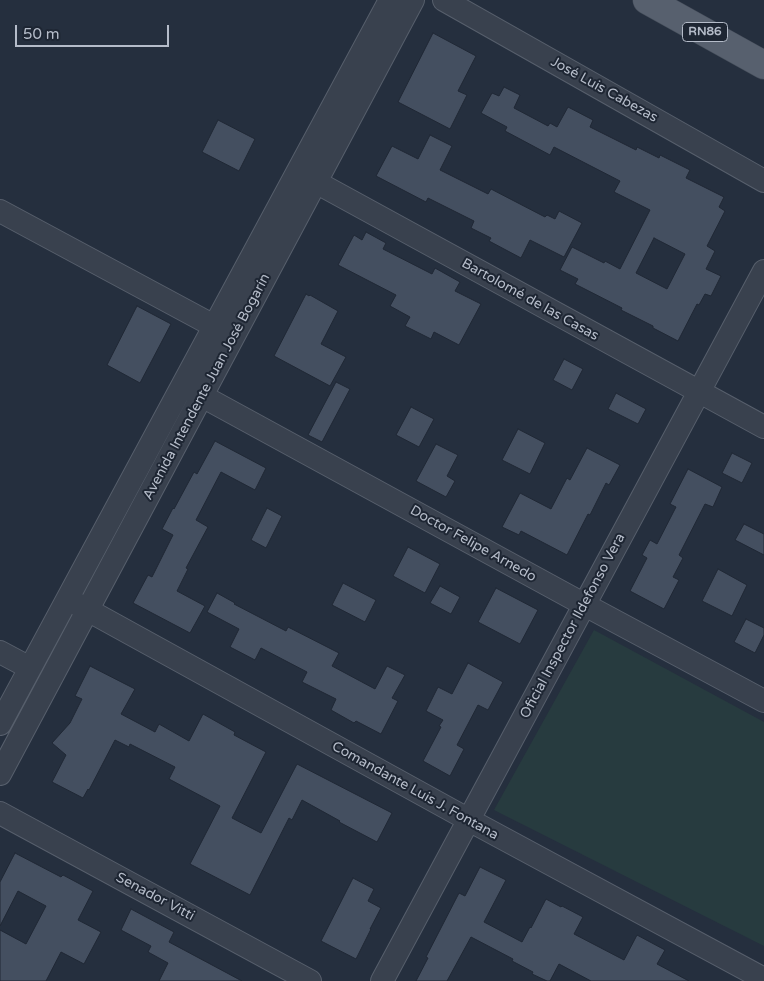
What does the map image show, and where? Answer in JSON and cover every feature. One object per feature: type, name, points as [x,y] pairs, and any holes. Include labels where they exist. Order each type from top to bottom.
[{"type":"main road","name":"RN86","points":[[647,0],[764,65]]},
{"type":"street","name":"Avenida Intendente Juan José Bogarín","points":[[0,774],[87,610],[193,390],[307,177],[390,0]]},
{"type":"street","name":"Avenida Intendente Juan José Bogarín","points":[[0,724],[67,599],[193,390],[214,326],[307,177],[413,0]]},
{"type":"street","name":"José Luis Cabezas","points":[[444,0],[764,181]]},
{"type":"street","name":"Bartolomé de las Casas","points":[[307,177],[764,427]]},
{"type":"street","points":[[0,211],[214,326]]},
{"type":"street","name":"Oficial Inspector Ildefonso Vera","points":[[382,981],[764,271]]},
{"type":"street","name":"Doctor Felipe Arnedo","points":[[193,390],[584,605],[764,701]]},
{"type":"street","name":"Comandante Luis J. Fontana","points":[[67,599],[468,820],[764,979]]},
{"type":"street","points":[[0,652],[30,668]]},
{"type":"street","name":"Senador Vitti","points":[[0,813],[310,981]]},
{"type":"green space","points":[[594,630],[764,722],[764,946],[494,810]]},
{"type":"building","points":[[433,33],[476,56],[458,91],[467,95],[450,129],[398,102]]},
{"type":"building","points":[[504,87],[520,95],[514,108],[548,126],[550,123],[557,127],[568,107],[593,120],[590,127],[636,150],[637,147],[659,158],[660,155],[690,170],[686,178],[724,197],[719,207],[725,211],[707,246],[715,251],[706,269],[721,276],[711,296],[705,294],[699,305],[697,304],[678,341],[621,310],[622,308],[575,284],[578,279],[560,270],[572,247],[620,269],[650,210],[614,192],[620,181],[554,147],[550,155],[505,131],[507,127],[481,113],[492,93],[499,96]],"holes":[[[654,238],[685,254],[667,289],[636,273]]]},
{"type":"building","points":[[218,120],[255,139],[239,171],[202,152]]},
{"type":"building","points":[[430,135],[452,146],[440,170],[488,194],[491,189],[545,217],[547,215],[555,219],[559,211],[582,223],[564,257],[530,240],[521,258],[489,241],[491,238],[471,228],[474,221],[428,198],[426,202],[376,176],[392,146],[418,159]]},
{"type":"building","points":[[366,232],[386,243],[383,249],[432,274],[435,268],[460,282],[455,291],[481,304],[459,345],[434,332],[431,339],[405,326],[410,317],[390,306],[396,295],[338,265],[354,235],[362,240]]},
{"type":"building","points":[[306,294],[338,311],[321,344],[346,357],[330,386],[274,356]]},
{"type":"building","points":[[137,306],[171,324],[140,383],[107,365]]},
{"type":"building","points":[[564,359],[583,369],[572,390],[553,380]]},
{"type":"building","points":[[336,382],[350,389],[322,442],[308,435]]},
{"type":"building","points":[[616,393],[646,409],[638,424],[608,409]]},
{"type":"building","points":[[411,407],[434,419],[419,447],[396,435]]},
{"type":"building","points":[[518,429],[545,443],[530,474],[502,460]]},
{"type":"building","points":[[215,441],[266,468],[255,490],[221,472],[196,520],[208,527],[186,568],[188,569],[177,591],[205,606],[190,633],[133,603],[148,575],[152,577],[173,535],[162,529],[194,472],[197,474]]},
{"type":"building","points":[[436,444],[458,455],[447,476],[455,481],[446,497],[416,481]]},
{"type":"building","points":[[587,448],[620,465],[609,485],[606,483],[567,555],[521,531],[519,535],[502,527],[520,493],[551,509],[567,478],[570,480]]},
{"type":"building","points":[[732,453],[752,463],[742,483],[722,473]]},
{"type":"building","points":[[688,469],[722,487],[713,507],[705,504],[679,555],[683,558],[673,577],[679,580],[664,609],[630,591],[647,558],[642,555],[650,540],[657,544],[676,507],[670,504]]},
{"type":"building","points":[[267,508],[282,516],[266,548],[251,540]]},
{"type":"building","points":[[744,524],[764,534],[764,555],[735,540]]},
{"type":"building","points":[[408,547],[440,564],[425,593],[393,576]]},
{"type":"building","points":[[718,569],[747,585],[732,616],[702,601]]},
{"type":"building","points":[[343,583],[376,600],[365,622],[332,605]]},
{"type":"building","points":[[440,586],[460,597],[451,614],[430,603]]},
{"type":"building","points":[[496,588],[538,610],[520,644],[478,622]]},
{"type":"building","points":[[217,593],[286,631],[288,627],[339,653],[332,666],[375,689],[387,666],[405,675],[392,698],[398,701],[381,734],[356,721],[354,723],[331,710],[336,699],[302,682],[307,672],[261,648],[255,660],[230,647],[239,629],[207,612]]},
{"type":"building","points":[[746,619],[764,628],[764,635],[755,653],[734,642]]},
{"type":"building","points":[[468,663],[503,682],[488,710],[478,705],[457,745],[464,749],[450,776],[423,761],[443,720],[426,711],[438,687],[452,694]]},
{"type":"building","points":[[90,666],[135,689],[121,714],[155,732],[159,724],[189,741],[203,714],[235,732],[234,735],[266,752],[232,818],[261,833],[297,764],[392,813],[377,842],[302,800],[292,820],[289,818],[250,895],[190,864],[220,806],[169,779],[175,767],[130,744],[129,747],[115,740],[83,798],[52,782],[66,755],[52,743],[70,723],[82,699],[75,696]]},
{"type":"building","points":[[15,853],[93,891],[78,920],[101,932],[84,964],[61,952],[46,981],[0,981],[0,930],[26,944],[46,906],[18,891],[0,926],[0,882]]},
{"type":"building","points":[[480,867],[506,880],[484,922],[522,942],[546,899],[583,917],[574,934],[624,960],[637,935],[665,950],[657,964],[689,981],[591,981],[559,964],[550,981],[547,981],[532,974],[533,972],[512,961],[513,959],[471,937],[447,981],[416,981],[428,958],[426,957],[459,893],[465,896]]},
{"type":"building","points":[[353,878],[374,889],[368,901],[381,908],[356,959],[321,941]]},
{"type":"building","points":[[131,909],[174,932],[169,942],[242,981],[159,981],[168,963],[148,952],[151,946],[121,930]]}]
